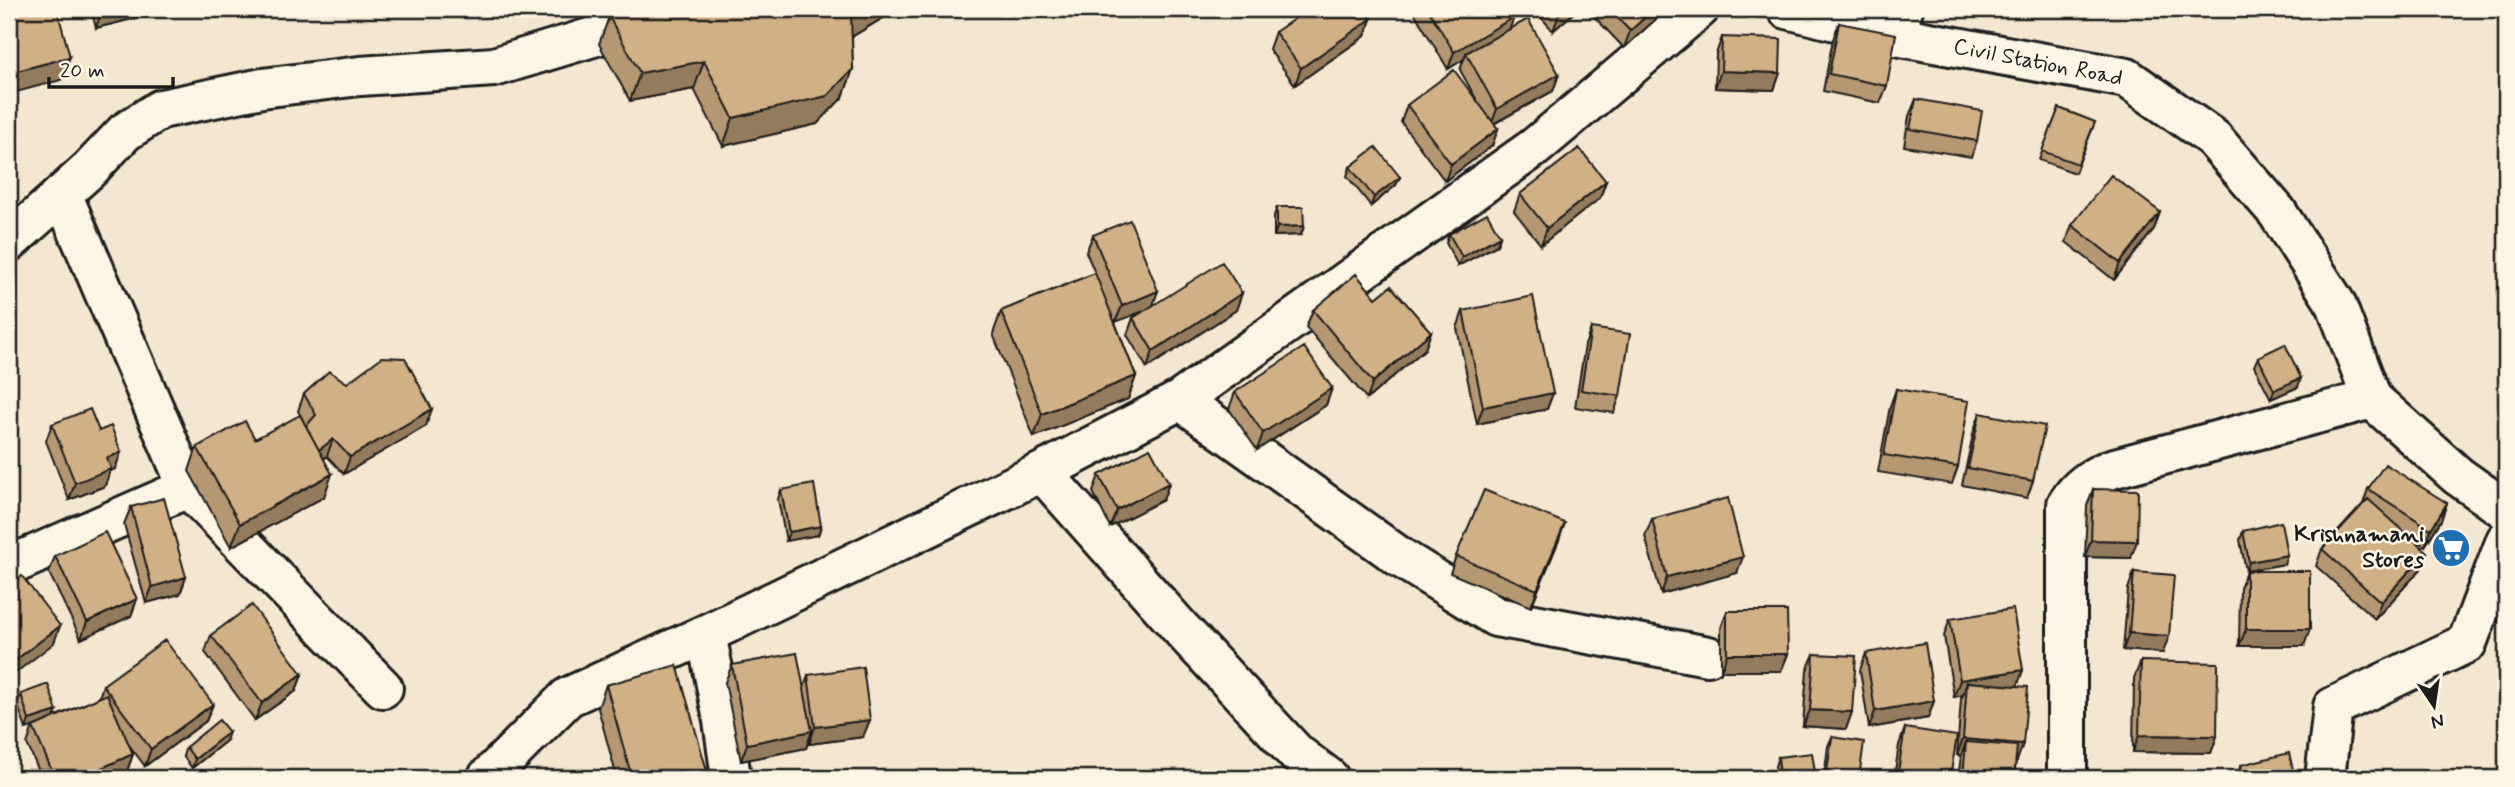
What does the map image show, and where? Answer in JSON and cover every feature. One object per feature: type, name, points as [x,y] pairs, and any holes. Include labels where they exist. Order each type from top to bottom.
[{"type":"street","points":[[9,242],[125,132],[161,109],[262,88],[360,76],[494,67],[685,9]]},
{"type":"street","points":[[486,778],[568,697],[706,634],[1042,472],[1180,400],[1535,147],[1699,9]]},
{"type":"street","name":"Civil Station Road","points":[[1787,9],[1900,22],[2127,78],[2213,138],[2277,212],[2336,304],[2372,398],[2458,476],[2506,510]]},
{"type":"street","points":[[62,194],[188,488],[383,688]]},
{"type":"street","points":[[2067,778],[2067,504],[2077,489],[2096,475],[2112,469],[2372,398]]},
{"type":"street","points":[[1180,400],[1401,558],[1496,617],[1708,656]]},
{"type":"street","points":[[1042,472],[1182,630],[1297,754],[1329,778]]},
{"type":"street","points":[[9,565],[188,488]]},
{"type":"street","points":[[2325,778],[2333,707],[2467,643],[2506,540]]},
{"type":"street","points":[[706,634],[731,778]]},
{"type":"building","points":[[9,9],[57,9],[70,57],[9,73]]},
{"type":"building","points":[[656,9],[863,9],[851,16],[853,69],[827,96],[733,118],[704,61],[640,73],[609,17]]},
{"type":"building","points":[[1309,9],[1364,9],[1371,19],[1301,68],[1275,32]]},
{"type":"building","points":[[1428,9],[1510,9],[1514,17],[1454,52]]},
{"type":"building","points":[[1609,9],[1654,9],[1630,31]]},
{"type":"building","points":[[1528,19],[1559,74],[1497,109],[1466,53]]},
{"type":"building","points":[[1839,23],[1896,34],[1887,86],[1829,74]]},
{"type":"building","points":[[1722,37],[1781,39],[1780,73],[1721,71]]},
{"type":"building","points":[[1454,70],[1498,129],[1451,164],[1407,105]]},
{"type":"building","points":[[1916,99],[1982,111],[1977,141],[1910,129]]},
{"type":"building","points":[[2059,108],[2095,122],[2078,164],[2042,151]]},
{"type":"building","points":[[1376,147],[1400,177],[1374,197],[1350,167]]},
{"type":"building","points":[[1579,148],[1606,181],[1547,228],[1520,194]]},
{"type":"building","points":[[2111,175],[2160,212],[2120,263],[2072,225]]},
{"type":"building","points":[[1277,207],[1303,207],[1304,226],[1277,227]]},
{"type":"building","points":[[1487,213],[1500,236],[1462,257],[1449,234]]},
{"type":"building","points":[[1130,220],[1158,291],[1122,306],[1093,235]]},
{"type":"building","points":[[1222,262],[1242,293],[1153,351],[1133,318]]},
{"type":"building","points":[[1095,273],[1136,376],[1042,414],[1001,311]]},
{"type":"building","points":[[1356,274],[1376,298],[1391,286],[1431,332],[1373,382],[1313,310]]},
{"type":"building","points":[[1533,296],[1553,393],[1483,407],[1463,311]]},
{"type":"building","points":[[1591,328],[1630,334],[1620,396],[1581,390]]},
{"type":"building","points":[[2285,344],[2301,378],[2274,390],[2258,357]]},
{"type":"building","points":[[1304,347],[1332,388],[1263,433],[1235,392]]},
{"type":"building","points":[[382,357],[405,358],[432,409],[350,457],[333,439],[319,450],[306,426],[316,415],[304,394],[329,371],[347,383]]},
{"type":"building","points":[[1896,389],[1969,401],[1958,467],[1884,455]]},
{"type":"building","points":[[90,409],[99,431],[111,426],[121,452],[107,458],[111,469],[75,483],[52,424]]},
{"type":"building","points":[[1980,413],[2045,426],[2033,481],[1968,468]]},
{"type":"building","points":[[300,415],[332,474],[240,524],[197,447],[245,421],[255,439]]},
{"type":"building","points":[[1150,448],[1169,483],[1117,510],[1099,475]]},
{"type":"building","points":[[2385,464],[2447,503],[2431,529],[2368,489]]},
{"type":"building","points":[[814,484],[821,526],[789,532],[781,490]]},
{"type":"building","points":[[2093,489],[2138,490],[2137,541],[2091,540]]},
{"type":"building","points":[[1484,490],[1565,523],[1537,590],[1456,556]]},
{"type":"building","points":[[164,498],[186,577],[152,587],[131,507]]},
{"type":"building","points":[[1728,498],[1743,557],[1667,577],[1652,519]]},
{"type":"building","points":[[2368,499],[2427,552],[2381,602],[2322,549]]},
{"type":"building","points":[[2281,522],[2287,555],[2249,562],[2243,531]]},
{"type":"building","points":[[105,532],[137,599],[87,622],[55,556]]},
{"type":"building","points":[[2246,571],[2310,571],[2310,629],[2246,629]]},
{"type":"building","points":[[2134,572],[2174,575],[2169,636],[2129,633]]},
{"type":"building","points":[[22,576],[60,626],[9,665],[9,586]]},
{"type":"building","points":[[252,605],[302,674],[262,703],[211,635]]},
{"type":"building","points":[[2013,609],[2023,670],[1960,680],[1950,619]]},
{"type":"building","points":[[1727,611],[1787,611],[1788,654],[1727,654]]},
{"type":"building","points":[[165,640],[213,704],[151,749],[103,685]]},
{"type":"building","points":[[1925,643],[1934,701],[1875,711],[1866,653]]},
{"type":"building","points":[[797,653],[812,731],[747,744],[732,665]]},
{"type":"building","points":[[1814,654],[1856,656],[1852,712],[1810,710]]},
{"type":"building","points":[[2141,661],[2218,663],[2217,736],[2139,735]]},
{"type":"building","points":[[677,665],[709,778],[632,778],[606,685]]},
{"type":"building","points":[[863,667],[870,720],[815,727],[808,675]]},
{"type":"building","points":[[1967,682],[2028,687],[2023,744],[1963,739]]},
{"type":"building","points":[[48,684],[57,711],[29,720],[21,694]]},
{"type":"building","points":[[107,694],[133,754],[79,778],[55,778],[33,727]]},
{"type":"building","points":[[219,720],[229,732],[195,759],[186,747]]},
{"type":"building","points":[[1905,728],[1957,736],[1950,778],[1897,778]]},
{"type":"building","points":[[1832,737],[1864,742],[1859,778],[1826,778]]},
{"type":"building","points":[[1966,742],[2017,746],[2014,778],[1963,778]]},
{"type":"building","points":[[1812,753],[1816,778],[1780,778],[1778,757]]},
{"type":"building","points":[[2289,753],[2295,778],[2244,778],[2241,765]]},
{"type":"place","name":"Krishnamani Stores","points":[[2451,548]]}]
